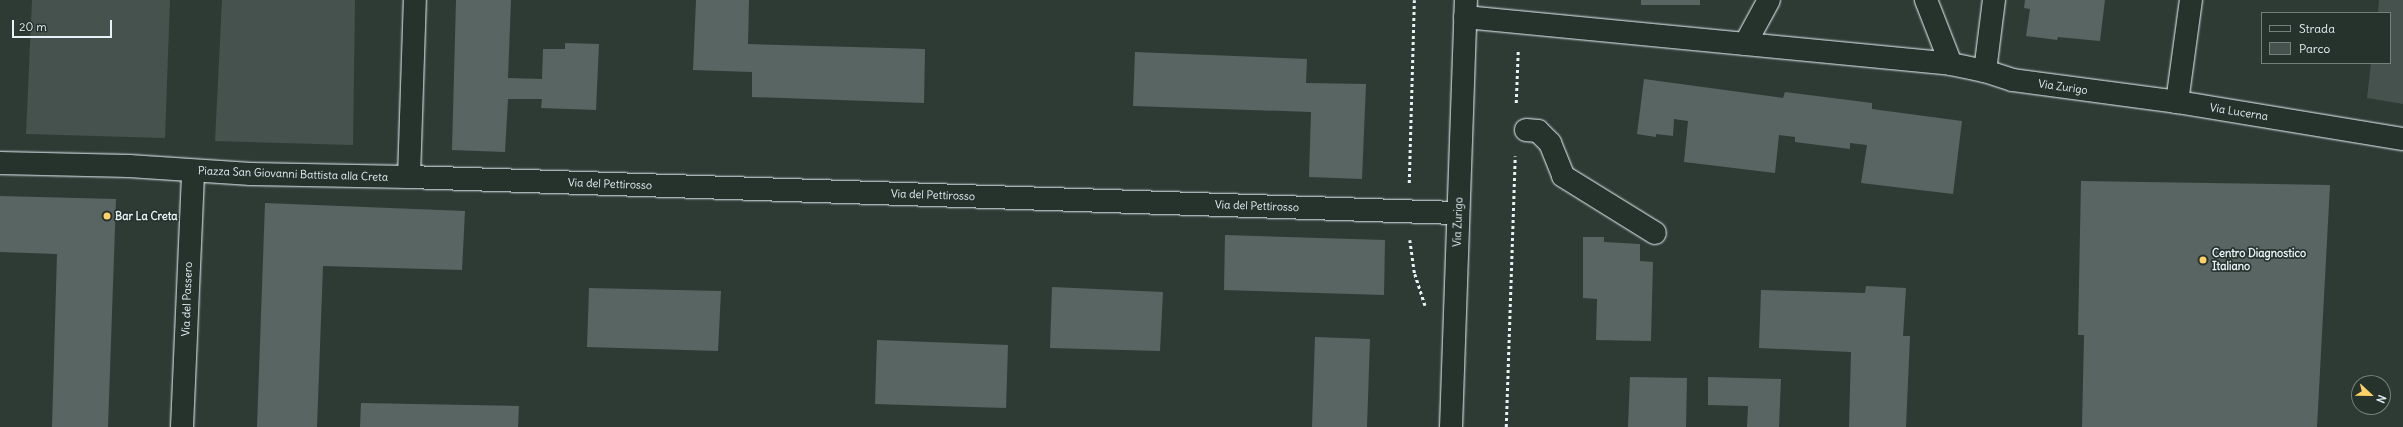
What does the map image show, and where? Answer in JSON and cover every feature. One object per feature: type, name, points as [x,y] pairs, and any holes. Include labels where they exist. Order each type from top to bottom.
[{"type":"street","points":[[409,177],[415,0]]},
{"type":"street","points":[[1745,44],[1769,0]]},
{"type":"street","points":[[1926,0],[1951,64]]},
{"type":"street","points":[[1985,71],[1994,0]]},
{"type":"street","points":[[2176,102],[2192,0]]},
{"type":"street","name":"Via Zurigo","points":[[1451,427],[1465,8],[1518,22],[1951,64],[1985,71],[2013,80],[2176,102]]},
{"type":"street","name":"Via Lucerna","points":[[2176,102],[2403,139]]},
{"type":"street","points":[[1526,130],[1538,131],[1550,143],[1563,176],[1655,233]]},
{"type":"street","name":"Piazza San Giovanni Battista alla Creta","points":[[0,163],[128,166],[193,171],[409,177]]},
{"type":"street","name":"Via del Passero","points":[[182,427],[193,171]]},
{"type":"street","name":"Via del Pettirosso","points":[[409,177],[1458,214]]},
{"type":"path","points":[[1409,191],[1414,0]]},
{"type":"path","points":[[1516,111],[1518,22]]},
{"type":"path","points":[[1506,427],[1515,150]]},
{"type":"green space","points":[[32,0],[170,0],[165,138],[26,134]]},
{"type":"green space","points":[[222,0],[355,0],[353,145],[215,141]]},
{"type":"green space","points":[[2379,0],[2403,0],[2403,104],[2367,98],[2371,64],[2391,64],[2391,12],[2378,12]]},
{"type":"building","points":[[456,0],[511,0],[508,78],[542,79],[543,49],[565,49],[565,43],[599,44],[596,110],[541,108],[542,99],[508,99],[505,152],[452,150]]},
{"type":"building","points":[[696,0],[749,0],[748,44],[925,49],[924,103],[752,97],[752,72],[693,70]]},
{"type":"building","points":[[1641,0],[1700,0],[1700,5],[1641,5]]},
{"type":"building","points":[[2025,0],[2105,0],[2100,41],[2058,37],[2057,40],[2026,36],[2030,9],[2024,8]]},
{"type":"building","points":[[1135,52],[1307,59],[1306,83],[1366,84],[1362,179],[1309,177],[1311,112],[1133,106]]},
{"type":"building","points":[[1644,79],[1783,98],[1785,92],[1872,103],[1872,109],[1962,121],[1953,194],[1861,183],[1867,145],[1850,143],[1850,149],[1795,142],[1795,137],[1779,135],[1775,173],[1684,162],[1688,121],[1674,119],[1673,136],[1656,134],[1656,137],[1637,134]]},
{"type":"building","name":"Centro Diagnostico Italiano","points":[[2081,181],[2330,185],[2317,427],[2082,427],[2084,335],[2078,335]]},
{"type":"building","points":[[0,196],[116,199],[108,427],[52,427],[57,254],[0,252]]},
{"type":"building","points":[[265,203],[465,211],[462,270],[323,266],[317,427],[257,427]]},
{"type":"building","points":[[1225,235],[1385,240],[1384,295],[1224,290]]},
{"type":"building","points":[[1583,237],[1604,237],[1604,242],[1640,244],[1640,261],[1653,262],[1651,341],[1596,340],[1597,299],[1583,298]]},
{"type":"building","points":[[1866,286],[1906,288],[1903,336],[1910,336],[1906,427],[1849,427],[1851,352],[1759,348],[1761,290],[1865,293]]},
{"type":"building","points":[[1052,287],[1163,292],[1160,351],[1050,348]]},
{"type":"building","points":[[589,288],[721,291],[718,351],[587,347]]},
{"type":"building","points":[[1315,337],[1370,339],[1367,427],[1312,427]]},
{"type":"building","points":[[877,340],[1008,345],[1006,408],[875,404]]},
{"type":"building","points":[[1630,377],[1687,378],[1686,427],[1628,427]]},
{"type":"building","points":[[1708,377],[1781,379],[1779,427],[1747,427],[1748,406],[1708,405]]},
{"type":"building","points":[[361,403],[519,406],[518,427],[360,427]]},
{"type":"place","name":"Bar La Creta","points":[[107,216]]},
{"type":"place","name":"Centro Diagnostico Italiano","points":[[2203,260]]}]
